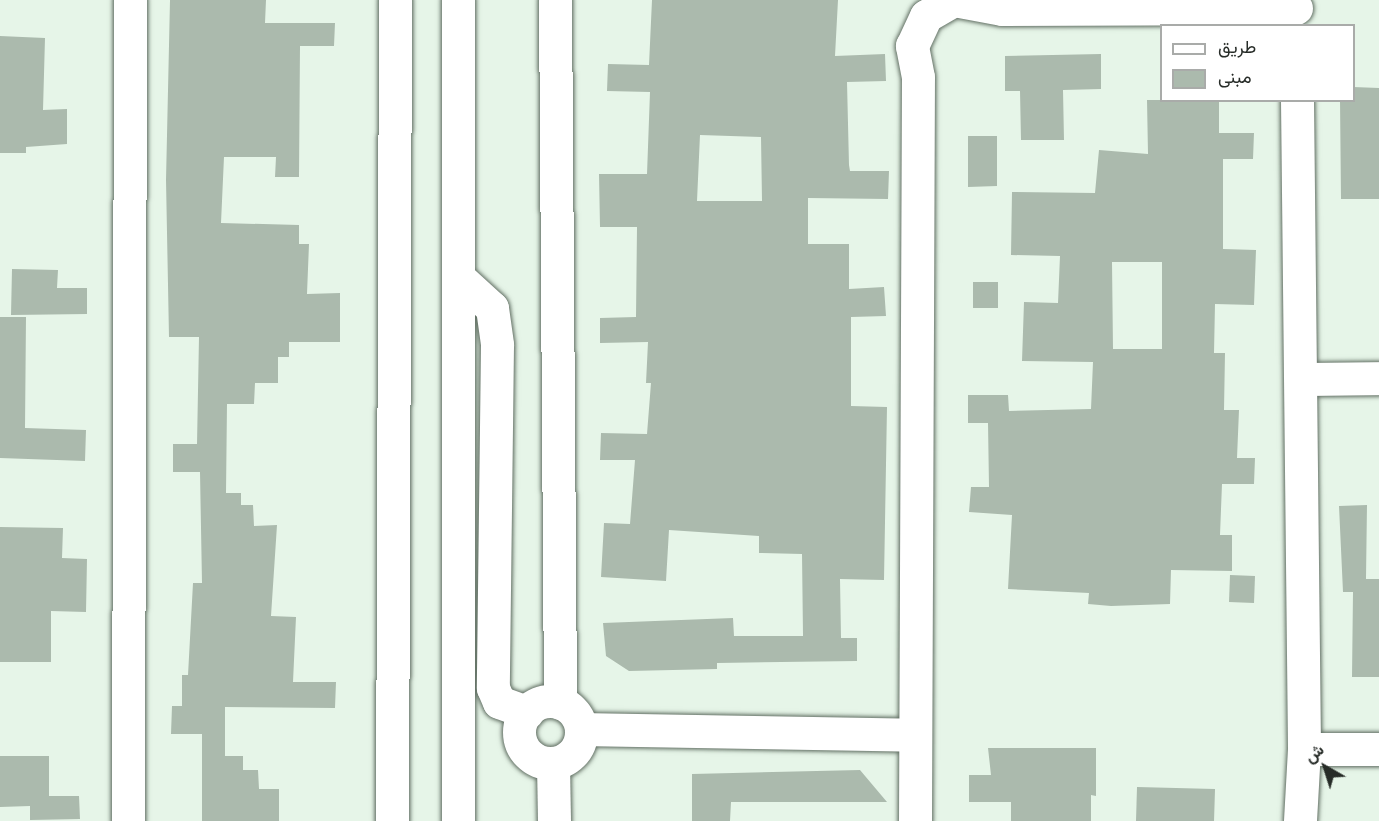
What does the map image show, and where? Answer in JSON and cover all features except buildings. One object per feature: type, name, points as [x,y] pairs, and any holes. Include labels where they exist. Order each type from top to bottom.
[{"type":"street","points":[[128,821],[130,0]]},
{"type":"street","points":[[392,821],[395,0]]},
{"type":"street","points":[[458,0],[458,821]]},
{"type":"street","points":[[555,0],[560,703]]},
{"type":"street","points":[[915,821],[913,735],[918,77],[912,46],[926,16],[954,0],[1002,9],[1296,11]]},
{"type":"street","points":[[1297,102],[1302,379],[1304,749],[1300,821]]},
{"type":"street","points":[[458,277],[492,308],[497,345],[493,688],[499,702],[526,712]]},
{"type":"street","points":[[1302,379],[1379,378]]},
{"type":"street","points":[[547,701],[560,703],[570,708],[581,729],[574,752],[553,763],[541,762],[523,747],[520,723],[526,712],[547,701]]},
{"type":"street","points":[[581,729],[913,735]]},
{"type":"street","points":[[1304,749],[1379,749]]},
{"type":"street","points":[[553,763],[554,821]]}]
